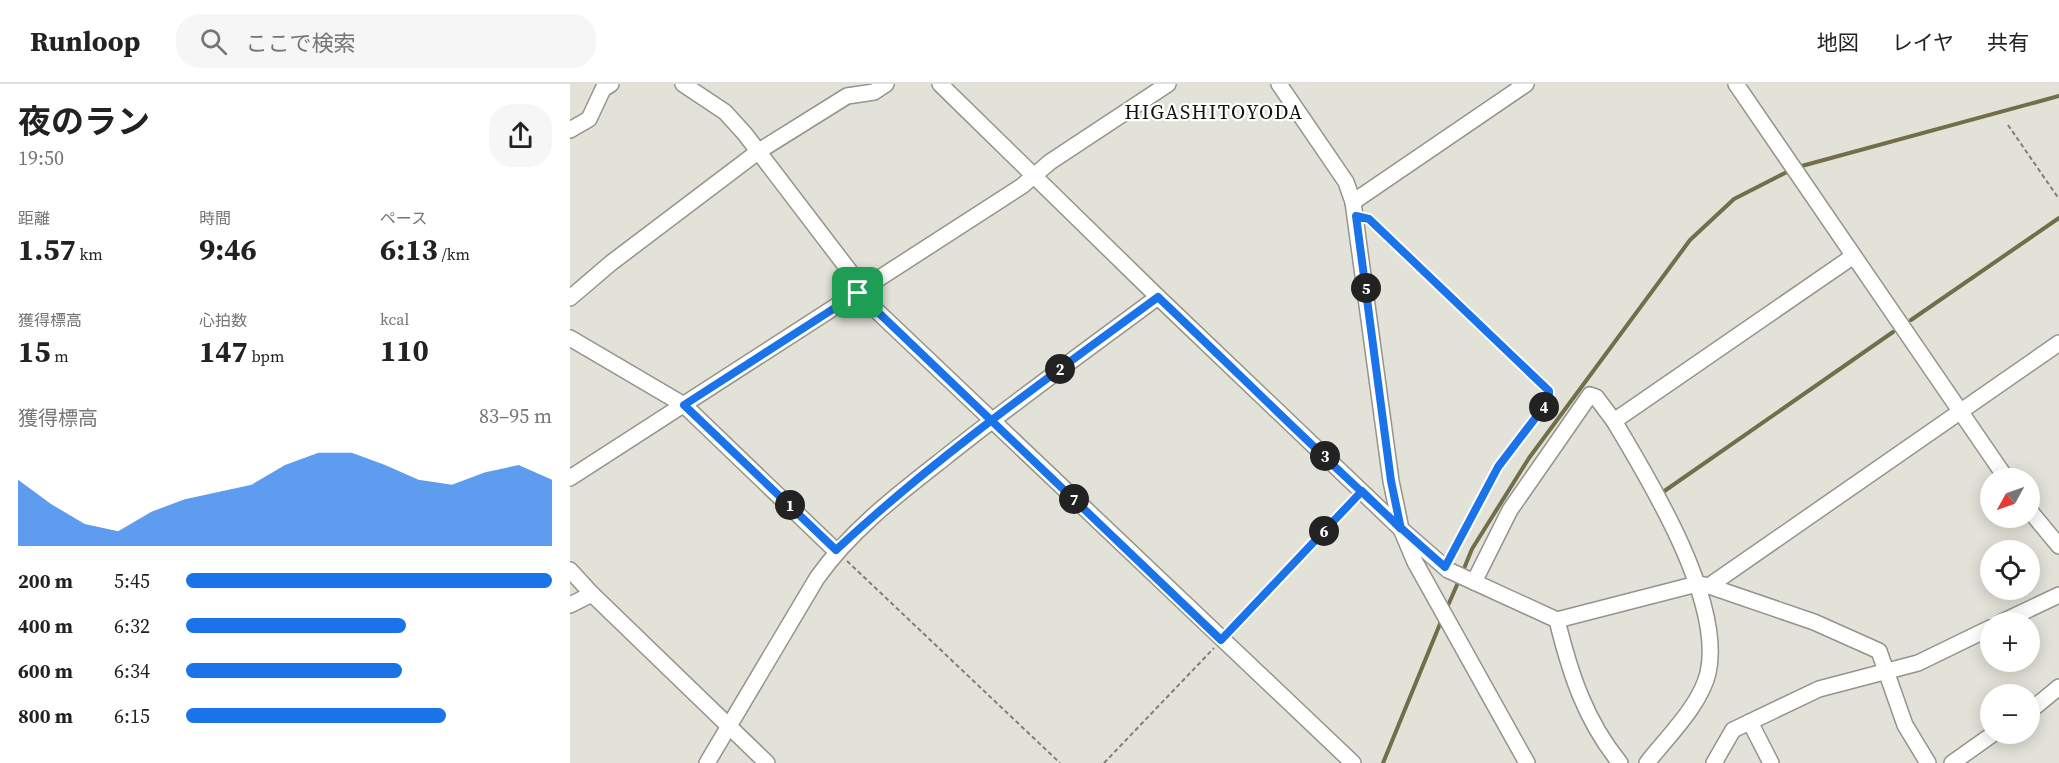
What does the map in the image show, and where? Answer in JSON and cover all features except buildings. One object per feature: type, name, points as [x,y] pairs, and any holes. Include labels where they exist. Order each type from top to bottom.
[{"type":"street","points":[[570,130],[589,119],[603,89],[611,84]]},
{"type":"street","points":[[683,84],[725,112],[759,151],[861,292],[1221,640],[1353,763]]},
{"type":"street","points":[[570,298],[611,263],[759,151],[848,96],[874,92],[886,84]]},
{"type":"street","points":[[940,84],[1158,297],[1401,529],[1446,569],[1557,620],[1703,585],[2059,343]]},
{"type":"street","points":[[570,478],[861,292],[1168,84]]},
{"type":"street","points":[[1279,84],[1346,182],[1355,209],[1391,481],[1401,529],[1414,562],[1527,763]]},
{"type":"street","points":[[1355,209],[1526,84]]},
{"type":"street","points":[[1736,84],[1852,257],[1962,411],[1999,468]]},
{"type":"street","points":[[1614,421],[1852,257]]},
{"type":"street","points":[[707,763],[836,550],[880,509],[992,420],[1158,297]]},
{"type":"street","points":[[570,338],[684,405],[836,550]]},
{"type":"street","points":[[1474,582],[1510,510],[1590,395],[1596,397],[1614,421],[1651,482],[1703,585],[1707,622],[1708,673],[1693,704],[1647,763]]},
{"type":"street","points":[[2040,523],[2059,546]]},
{"type":"street","points":[[570,570],[767,763]]},
{"type":"street","points":[[1703,585],[1814,622],[1880,651],[1905,726],[1928,763]]},
{"type":"street","points":[[570,604],[592,594]]},
{"type":"street","points":[[2023,612],[2059,595]]},
{"type":"street","points":[[1557,620],[1580,699],[1600,737],[1620,763]]},
{"type":"street","points":[[1714,763],[1733,730],[1819,689],[1918,663],[1980,633]]},
{"type":"street","points":[[2040,703],[2059,687]]},
{"type":"street","points":[[1750,722],[1771,763]]},
{"type":"street","points":[[1958,761],[1980,744]]},
{"type":"path","points":[[2008,125],[2059,199]]},
{"type":"path","points":[[1355,209],[1369,219],[1549,391],[1549,400],[1498,467],[1446,569]]},
{"type":"path","points":[[1104,763],[1362,491]]},
{"type":"path","points":[[836,550],[1060,763]]},
{"type":"waterway","points":[[1798,167],[2059,96]]},
{"type":"waterway","points":[[1463,571],[1472,549],[1529,458],[1690,240],[1734,199],[1791,170]]},
{"type":"waterway","points":[[1911,320],[2059,218]]},
{"type":"waterway","points":[[1663,492],[1893,332]]},
{"type":"waterway","points":[[1446,610],[1460,578]]},
{"type":"waterway","points":[[1383,763],[1442,619]]},
{"type":"district","name":"HIGASHITOYODA","points":[[1214,112]]},
{"type":"route","points":[[858,293],[684,405],[836,550],[880,509],[992,420],[1158,297],[1362,491],[1401,529],[1445,567],[1498,467],[1549,400],[1549,391],[1369,219],[1356,216],[1391,481],[1401,529],[1362,491],[1221,640],[992,420],[858,293]]}]
